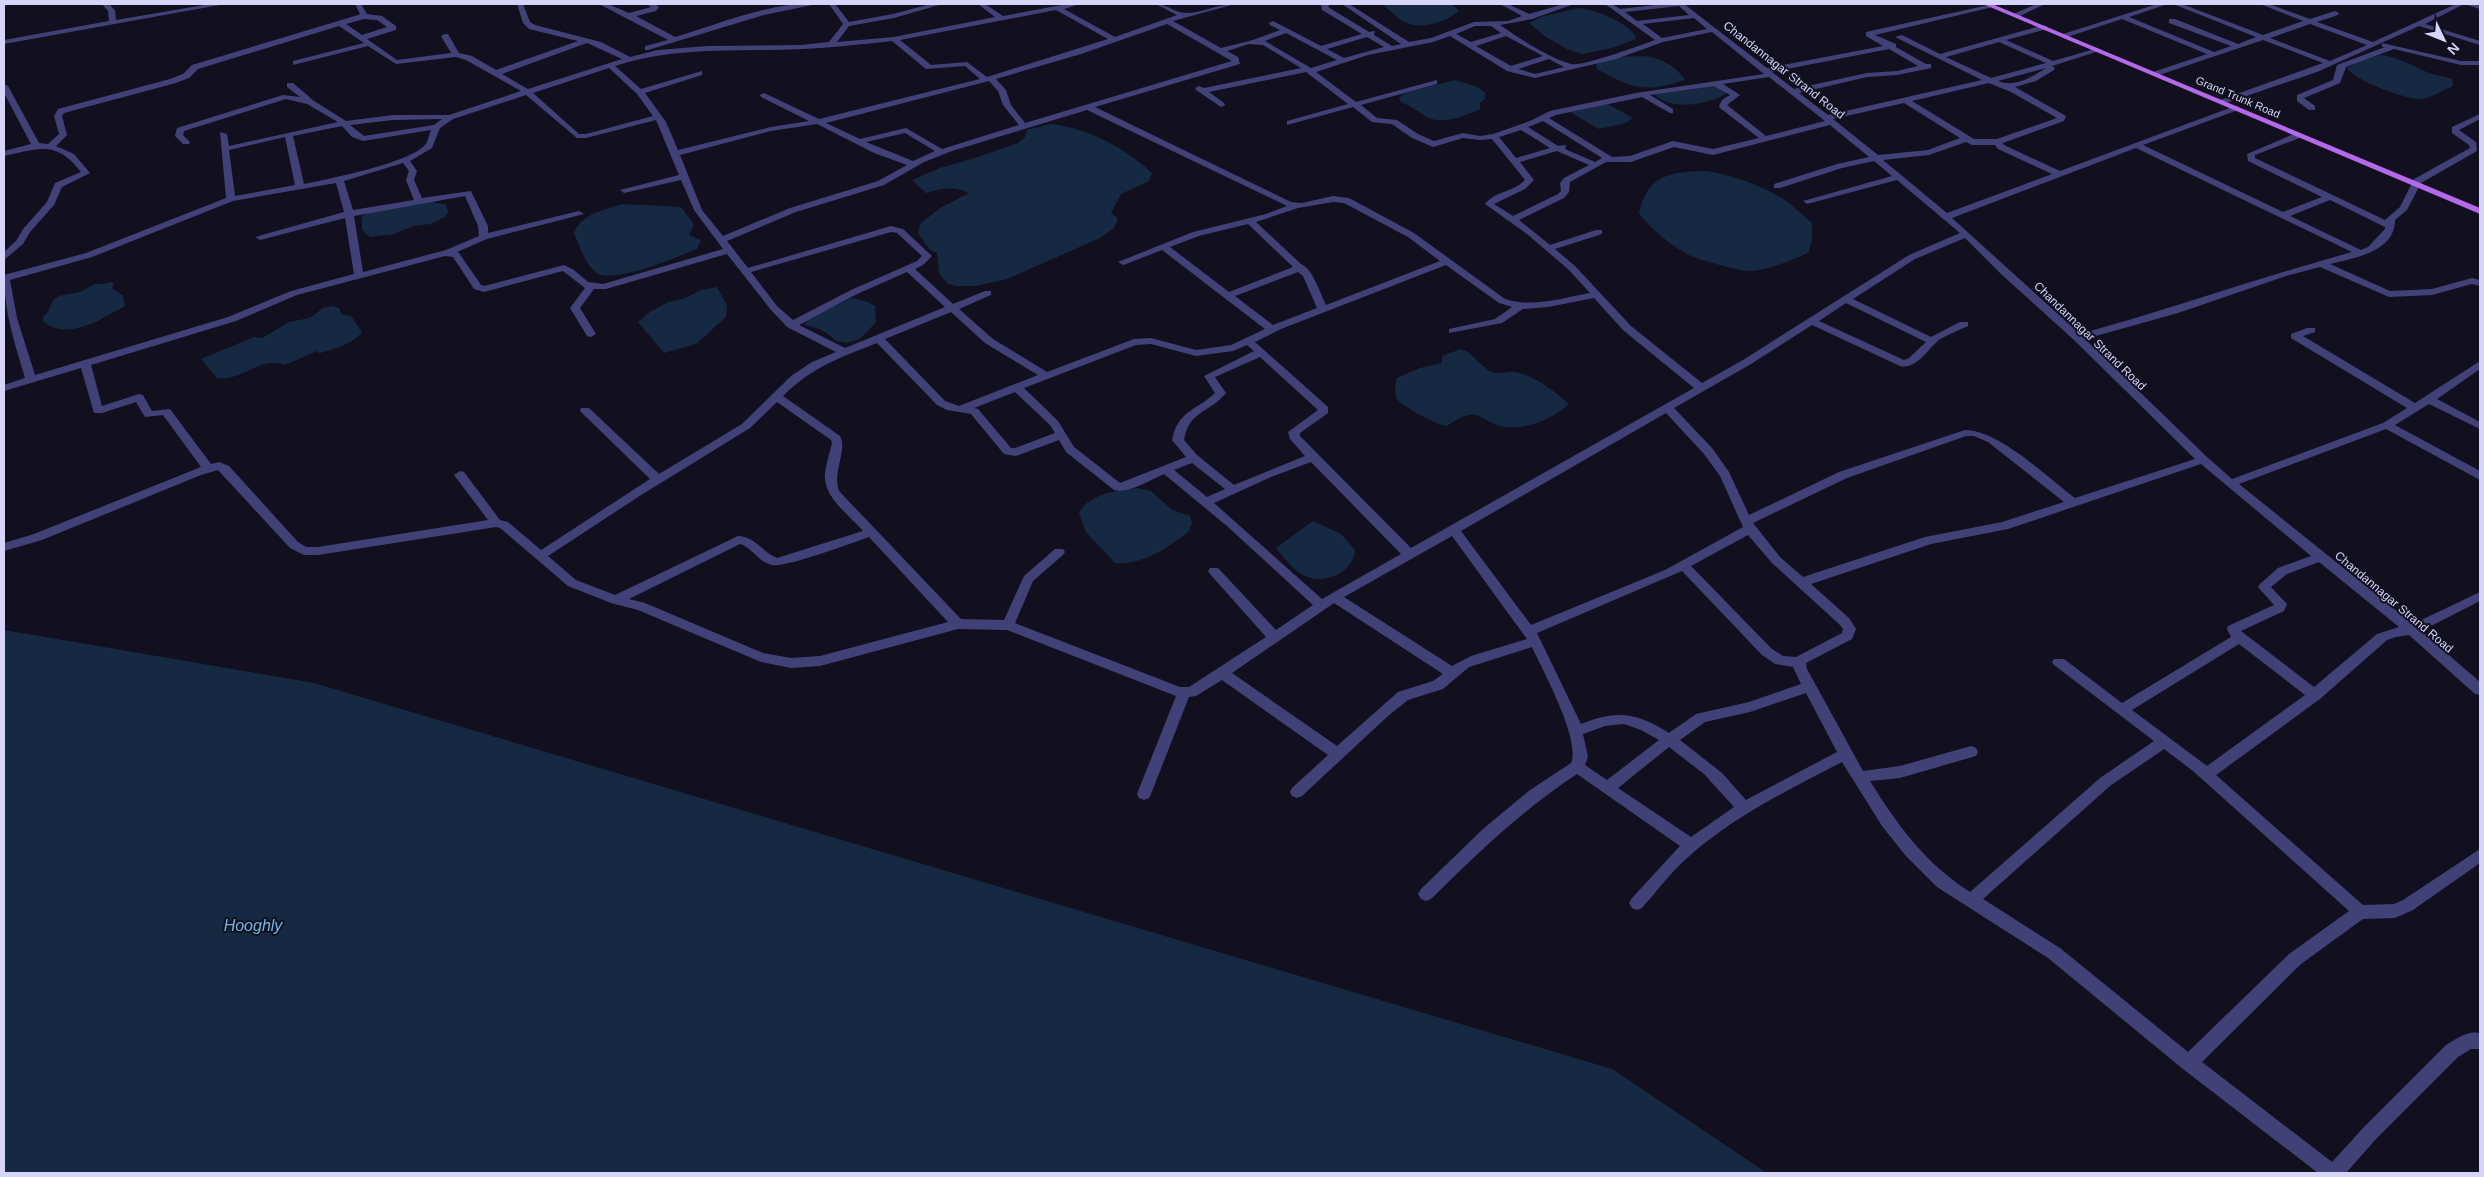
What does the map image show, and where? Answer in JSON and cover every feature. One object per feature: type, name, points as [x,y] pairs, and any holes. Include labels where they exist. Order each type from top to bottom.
[{"type":"main road","name":"Grand Trunk Road","points":[[1988,4],[2480,211]]},
{"type":"street","points":[[105,4],[111,10],[112,22]]},
{"type":"street","points":[[4,42],[221,4]]},
{"type":"street","points":[[358,4],[364,16]]},
{"type":"street","points":[[522,4],[529,25],[605,47],[633,58]]},
{"type":"street","points":[[603,4],[630,15],[674,40]]},
{"type":"street","points":[[630,15],[653,9],[654,6],[650,4]]},
{"type":"street","points":[[633,58],[644,50],[763,13],[813,4]]},
{"type":"street","points":[[832,4],[847,24]]},
{"type":"street","points":[[831,45],[847,24],[881,19],[938,4]]},
{"type":"street","points":[[981,4],[1002,19]]},
{"type":"street","points":[[290,85],[311,102],[344,123],[355,135],[364,139],[436,127],[450,117],[633,58],[708,48],[831,45],[894,39],[1077,4]]},
{"type":"street","points":[[1158,4],[1184,16]]},
{"type":"street","points":[[674,154],[771,129],[817,122],[988,79],[1078,52],[1166,21],[1232,4]]},
{"type":"street","points":[[1327,4],[1324,5],[1325,8],[1390,48]]},
{"type":"street","points":[[1345,4],[1408,45]]},
{"type":"street","points":[[1503,4],[1529,16]]},
{"type":"street","points":[[1537,4],[1550,10]]},
{"type":"street","points":[[1203,91],[1309,70],[1390,48],[1433,40],[1474,24],[1508,23],[1571,4]]},
{"type":"street","points":[[1608,4],[1660,40]]},
{"type":"street","points":[[1619,11],[1680,4]]},
{"type":"street","name":"Chandannagar Strand Road","points":[[1680,4],[1829,120],[1966,234],[2004,272],[2078,338],[2204,460],[2321,558],[2412,630],[2480,690]]},
{"type":"street","points":[[1925,67],[1869,34],[1988,4]]},
{"type":"street","points":[[2064,35],[2164,4]]},
{"type":"street","points":[[2176,4],[2329,63]]},
{"type":"street","points":[[2263,4],[2383,45],[2461,63],[2480,63]]},
{"type":"street","points":[[2312,108],[2301,101],[2300,97],[2337,81],[2342,65],[2461,4]]},
{"type":"street","points":[[2469,4],[2480,7]]},
{"type":"street","points":[[2015,15],[2039,5]]},
{"type":"street","points":[[1058,8],[1113,39]]},
{"type":"street","points":[[2150,29],[2199,12]]},
{"type":"street","points":[[2156,74],[2335,13]]},
{"type":"street","points":[[51,146],[63,135],[58,116],[61,111],[174,81],[186,76],[192,68],[364,16],[379,18],[393,28],[362,38]]},
{"type":"street","points":[[1636,23],[1695,16]]},
{"type":"street","points":[[2122,18],[2213,54]]},
{"type":"street","points":[[722,240],[793,210],[881,183],[913,164],[942,152],[1086,106],[1188,79],[1237,62],[1166,21]]},
{"type":"street","points":[[2172,21],[2237,46]]},
{"type":"street","points":[[1273,23],[1344,61]]},
{"type":"street","points":[[341,24],[390,59],[401,63],[456,55],[469,58],[528,92],[577,136],[586,136],[658,117]]},
{"type":"street","points":[[1493,24],[1506,34],[1571,67]]},
{"type":"street","points":[[2419,24],[2480,43]]},
{"type":"street","points":[[1255,42],[1265,44],[1309,70],[1377,121],[1394,122],[1430,143],[1436,144],[1463,135],[1480,138],[1494,136],[1522,127],[1553,113],[1643,94],[1768,73],[1890,47],[1900,41],[1894,27]]},
{"type":"street","points":[[1939,57],[2044,27]]},
{"type":"street","points":[[1220,51],[1255,42],[1287,30]]},
{"type":"street","points":[[1321,48],[1384,30]]},
{"type":"street","points":[[1450,33],[1510,69],[1534,76],[1622,54],[1660,40],[1713,30]]},
{"type":"street","points":[[1470,45],[1506,34]]},
{"type":"street","points":[[445,36],[456,55]]},
{"type":"street","points":[[1899,37],[1989,81],[2008,87],[2059,114],[2062,118],[1998,142],[1979,144],[1966,139],[1905,100]]},
{"type":"street","points":[[894,39],[929,67],[967,64],[1002,90],[1007,105],[1024,127]]},
{"type":"street","points":[[1998,39],[2052,63]]},
{"type":"street","points":[[496,73],[586,41]]},
{"type":"street","points":[[296,64],[369,44]]},
{"type":"street","points":[[2223,102],[2265,90],[2329,63],[2383,45]]},
{"type":"street","points":[[1513,220],[1561,196],[1565,192],[1564,183],[1567,180],[1607,160],[1631,159],[1673,144],[1713,152],[1905,100],[1989,81],[2098,50]]},
{"type":"street","points":[[1510,69],[1548,57]]},
{"type":"street","points":[[2008,87],[2033,79],[2061,60]]},
{"type":"street","points":[[1792,92],[1867,75],[1897,73],[1947,61]]},
{"type":"street","points":[[611,66],[640,92],[658,117],[698,210],[774,308],[800,331],[845,352]]},
{"type":"street","points":[[640,92],[699,73]]},
{"type":"street","points":[[1188,79],[1221,105]]},
{"type":"street","points":[[1290,122],[1434,82]]},
{"type":"street","points":[[1715,83],[1736,95],[1724,102],[1723,106],[1764,138]]},
{"type":"street","points":[[4,86],[36,145]]},
{"type":"street","points":[[1643,94],[1670,112]]},
{"type":"street","points":[[764,95],[858,142],[913,164]]},
{"type":"street","points":[[186,142],[179,136],[180,130],[286,98],[311,102]]},
{"type":"street","points":[[1086,106],[1168,148],[1295,206]]},
{"type":"street","points":[[1945,217],[2235,108]]},
{"type":"street","points":[[225,149],[344,123],[418,115],[450,117]]},
{"type":"street","points":[[2078,338],[2174,311],[2283,274],[2361,253],[2371,248],[2387,234],[2390,219],[2404,208],[2415,184],[2474,148],[2473,144],[2455,131],[2456,128],[2480,116]]},
{"type":"street","points":[[1544,118],[1606,156],[1607,160]]},
{"type":"street","points":[[31,380],[12,318],[5,279],[89,256],[231,200],[338,180],[405,160],[430,146],[436,127]]},
{"type":"street","points":[[1522,127],[1558,149],[1596,165]]},
{"type":"street","points":[[858,142],[906,130],[942,152]]},
{"type":"street","points":[[223,134],[231,200]]},
{"type":"street","points":[[288,134],[300,187]]},
{"type":"street","points":[[2300,135],[2252,154],[2251,159],[2389,225]]},
{"type":"street","points":[[1494,136],[1528,177],[1529,183],[1494,199],[1489,204],[1549,248],[1585,280],[1595,295],[1627,328],[1701,388]]},
{"type":"street","points":[[1515,161],[1558,149],[1578,139]]},
{"type":"street","points":[[1777,186],[1875,158],[1929,152],[1966,139]]},
{"type":"street","points":[[1998,142],[2001,146],[2059,174]]},
{"type":"street","points":[[4,154],[36,145],[51,146],[69,155],[86,173],[58,185],[51,203],[26,230],[20,242],[4,257]]},
{"type":"street","points":[[2136,145],[2361,253]]},
{"type":"street","points":[[405,160],[413,171],[410,180],[419,201]]},
{"type":"street","points":[[624,190],[683,177]]},
{"type":"street","points":[[1807,201],[1899,177]]},
{"type":"street","points":[[338,180],[347,204],[359,275]]},
{"type":"street","points":[[260,237],[348,214],[468,193],[483,226],[484,238]]},
{"type":"street","points":[[2284,215],[2329,197]]},
{"type":"street","points":[[1123,262],[1196,234],[1269,216],[1295,206],[1333,199],[1346,200],[1411,235],[1502,301],[1519,307]]},
{"type":"street","points":[[4,388],[232,318],[294,293],[450,252],[484,238],[579,214]]},
{"type":"street","points":[[1250,220],[1301,267],[1307,275],[1323,310]]},
{"type":"street","points":[[746,271],[891,229],[900,231],[927,256],[926,260],[846,296],[791,325]]},
{"type":"street","points":[[1549,248],[1599,232]]},
{"type":"street","points":[[4,548],[38,537],[208,468],[218,466],[225,469],[294,545],[304,551],[318,552],[496,523],[510,528],[572,583],[615,600],[641,606],[761,657],[791,663],[820,661],[958,624],[1008,625],[1184,693],[1190,692],[1222,673],[1334,597],[1748,362],[1912,257],[1966,234]]},
{"type":"street","points":[[1163,246],[1272,330]]},
{"type":"street","points":[[450,252],[456,255],[474,284],[480,288],[493,287],[564,268],[571,272],[580,283],[591,287],[629,280],[729,250]]},
{"type":"street","points":[[960,409],[1134,342],[1151,341],[1196,353],[1221,350],[1448,261]]},
{"type":"street","points":[[2321,264],[2389,294],[2424,293],[2472,281],[2480,282]]},
{"type":"street","points":[[1227,296],[1301,267]]},
{"type":"street","points":[[908,268],[989,342],[1045,375]]},
{"type":"street","points":[[591,287],[575,308],[591,334]]},
{"type":"street","points":[[540,556],[746,426],[795,378],[816,364],[988,293]]},
{"type":"street","points":[[1453,331],[1498,321],[1519,307],[1595,295]]},
{"type":"street","points":[[1846,299],[1932,342]]},
{"type":"street","points":[[1812,321],[1899,364],[1912,360],[1946,332],[1964,324]]},
{"type":"street","points":[[2311,330],[2295,336],[2415,408]]},
{"type":"street","points":[[879,339],[941,403],[951,408],[974,411],[1004,447],[1012,452],[1060,435]]},
{"type":"street","points":[[1248,341],[1324,407],[1321,415],[1294,432],[1294,437],[1409,554]]},
{"type":"street","points":[[1233,490],[1193,458],[1178,440],[1179,432],[1187,416],[1221,393],[1209,376],[1261,352]]},
{"type":"street","points":[[86,363],[98,411],[139,397],[149,414],[166,411],[208,468]]},
{"type":"street","points":[[2231,483],[2387,425],[2430,400],[2480,364]]},
{"type":"street","points":[[1016,387],[1054,423],[1070,448],[1118,486],[1131,484],[1193,458]]},
{"type":"street","points":[[776,396],[836,438],[838,444],[831,463],[831,485],[834,492],[958,624]]},
{"type":"street","points":[[2430,400],[2480,426]]},
{"type":"street","points":[[1667,408],[1708,451],[1725,475],[1749,525],[1776,560],[1844,621],[1850,629],[1846,636],[1799,662],[1786,662],[1773,657],[1683,565]]},
{"type":"street","points":[[585,410],[658,480]]},
{"type":"street","points":[[2387,425],[2480,476]]},
{"type":"street","points":[[1297,792],[1393,702],[1403,696],[1438,685],[1452,673],[1476,659],[1532,636],[1683,565],[1749,525],[1843,475],[1965,433],[1976,432],[1992,440],[2073,503]]},
{"type":"street","points":[[1207,502],[1312,457]]},
{"type":"street","points":[[1800,583],[1929,540],[2004,526],[2204,460]]},
{"type":"street","points":[[1166,470],[1207,502],[1286,571],[1321,605]]},
{"type":"street","points":[[460,475],[496,523]]},
{"type":"street","points":[[1426,894],[1488,833],[1535,794],[1577,767],[1581,757],[1576,731],[1532,636],[1454,530]]},
{"type":"street","points":[[615,600],[672,570],[738,540],[747,541],[766,559],[777,562],[872,532]]},
{"type":"street","points":[[1008,625],[1028,579],[1059,552]]},
{"type":"street","points":[[2315,695],[2233,632],[2234,627],[2282,606],[2265,589],[2266,584],[2294,566],[2321,558]]},
{"type":"street","points":[[1214,571],[1274,638]]},
{"type":"street","points":[[2207,774],[2315,695],[2382,637],[2394,632],[2412,630],[2480,596]]},
{"type":"street","points":[[1334,597],[1452,673]]},
{"type":"street","points":[[2121,710],[2239,638]]},
{"type":"street","points":[[1799,662],[1800,669],[1845,754],[1888,822],[1910,850],[1942,882],[2054,953],[2189,1063],[2333,1173],[2370,1133],[2452,1052],[2467,1042],[2476,1039],[2480,1041]]},
{"type":"street","points":[[2059,662],[2207,774],[2360,912]]},
{"type":"street","points":[[1222,673],[1337,754]]},
{"type":"street","points":[[1608,788],[1668,740],[1701,718],[1750,706],[1810,686]]},
{"type":"street","points":[[1144,794],[1184,693]]},
{"type":"street","points":[[1576,731],[1610,720],[1636,720],[1711,771],[1744,809]]},
{"type":"street","points":[[1970,901],[2105,782],[2163,742]]},
{"type":"street","points":[[1859,777],[1900,772],[1971,752]]},
{"type":"street","points":[[1638,903],[1680,855],[1692,846],[1744,809],[1845,754]]},
{"type":"street","points":[[1577,767],[1692,846]]},
{"type":"street","points":[[2189,1063],[2295,959],[2360,912],[2395,911],[2408,905],[2480,854]]},
{"type":"water","points":[[1382,4],[1452,4],[1459,11],[1435,23],[1413,25],[1401,19]]},
{"type":"water","points":[[1578,8],[1602,14],[1620,22],[1633,33],[1636,39],[1612,48],[1582,54],[1567,49],[1546,37],[1529,23],[1541,17]]},
{"type":"water","points":[[2380,55],[2399,60],[2429,73],[2452,79],[2453,86],[2429,97],[2414,98],[2393,93],[2369,83],[2351,73],[2347,68],[2360,61]]},
{"type":"water","points":[[1643,56],[1667,63],[1677,70],[1685,80],[1659,87],[1640,87],[1609,76],[1597,69],[1596,65],[1612,58]]},
{"type":"water","points":[[1455,80],[1478,87],[1485,93],[1485,99],[1480,103],[1480,109],[1448,120],[1435,120],[1401,102],[1399,98],[1405,93]]},
{"type":"water","points":[[1714,84],[1725,90],[1726,94],[1699,103],[1670,103],[1654,94]]},
{"type":"water","points":[[1606,103],[1633,118],[1626,123],[1599,129],[1570,112]]},
{"type":"water","points":[[1051,124],[1079,130],[1118,148],[1152,173],[1149,181],[1121,194],[1111,213],[1118,218],[1114,228],[1100,238],[1007,279],[976,286],[948,284],[939,273],[937,253],[929,249],[918,233],[920,224],[940,208],[969,193],[948,188],[926,193],[912,180],[940,168],[1018,143],[1025,137],[1027,130]]},
{"type":"water","points":[[1704,171],[1748,182],[1788,202],[1812,223],[1812,238],[1809,252],[1780,264],[1751,271],[1727,267],[1697,258],[1685,253],[1666,240],[1639,213],[1643,200],[1654,183],[1662,178],[1680,173]]},
{"type":"water","points":[[433,201],[434,203],[446,204],[448,212],[445,217],[430,224],[413,226],[394,234],[370,237],[362,230],[362,216],[371,211]]},
{"type":"water","points":[[623,204],[681,207],[694,225],[689,235],[701,240],[697,249],[628,273],[602,275],[594,271],[585,258],[574,234],[577,227],[587,217]]},
{"type":"water","points":[[111,282],[114,284],[112,288],[123,296],[125,306],[95,322],[74,329],[53,327],[43,321],[43,317],[48,312],[53,300],[59,296],[80,292],[95,284]]},
{"type":"water","points":[[717,287],[727,305],[726,317],[696,344],[664,353],[638,322],[650,312],[668,302],[683,299],[701,290]]},
{"type":"water","points":[[852,298],[875,306],[876,322],[860,339],[846,343],[837,341],[822,330],[805,325],[805,320]]},
{"type":"water","points":[[332,306],[339,308],[341,314],[351,316],[362,332],[354,340],[343,346],[320,353],[317,351],[285,365],[267,363],[226,378],[217,378],[201,359],[254,337],[262,338],[289,322],[310,318],[323,308]]},
{"type":"water","points":[[1461,349],[1492,372],[1515,372],[1537,380],[1569,404],[1541,422],[1524,426],[1508,427],[1480,416],[1467,415],[1447,426],[1420,415],[1397,399],[1395,388],[1397,378],[1420,368],[1442,363],[1442,356]]},
{"type":"water","points":[[1137,488],[1151,491],[1172,510],[1190,516],[1192,523],[1189,531],[1155,554],[1135,561],[1115,563],[1086,532],[1079,513],[1089,501],[1096,497]]},
{"type":"water","points":[[1313,521],[1341,534],[1355,550],[1350,564],[1345,570],[1323,579],[1315,579],[1298,572],[1276,548]]},
{"type":"water","name":"Hooghly","points":[[4,630],[314,683],[1612,1069],[1767,1173],[4,1173]]}]
